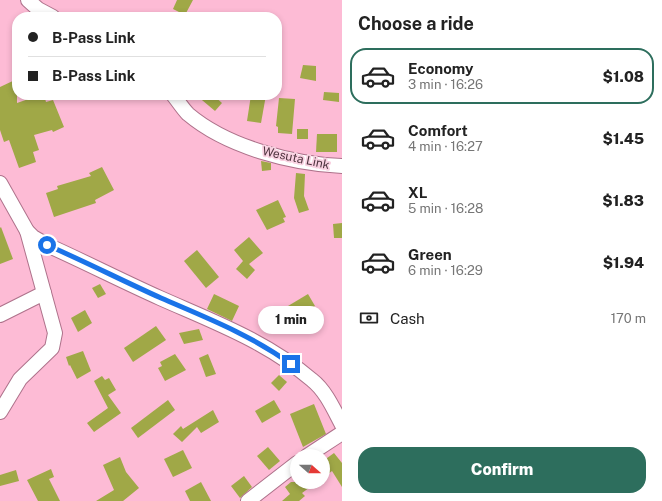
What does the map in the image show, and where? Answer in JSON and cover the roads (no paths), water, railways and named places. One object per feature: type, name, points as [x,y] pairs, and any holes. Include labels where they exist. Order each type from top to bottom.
[{"type":"street","points":[[28,0],[45,12]]},
{"type":"street","name":"Wesuta Link","points":[[177,100],[187,113],[223,136],[278,156],[322,165],[342,166]]},
{"type":"street","points":[[0,183],[27,231],[55,333],[52,348],[20,379],[0,412]]},
{"type":"street","points":[[27,231],[33,237],[47,245],[191,311],[228,326],[268,348],[313,381],[330,402],[342,425]]},
{"type":"street","points":[[0,315],[44,293]]},
{"type":"street","points":[[318,449],[342,433]]},
{"type":"street","points":[[248,501],[290,468]]}]
